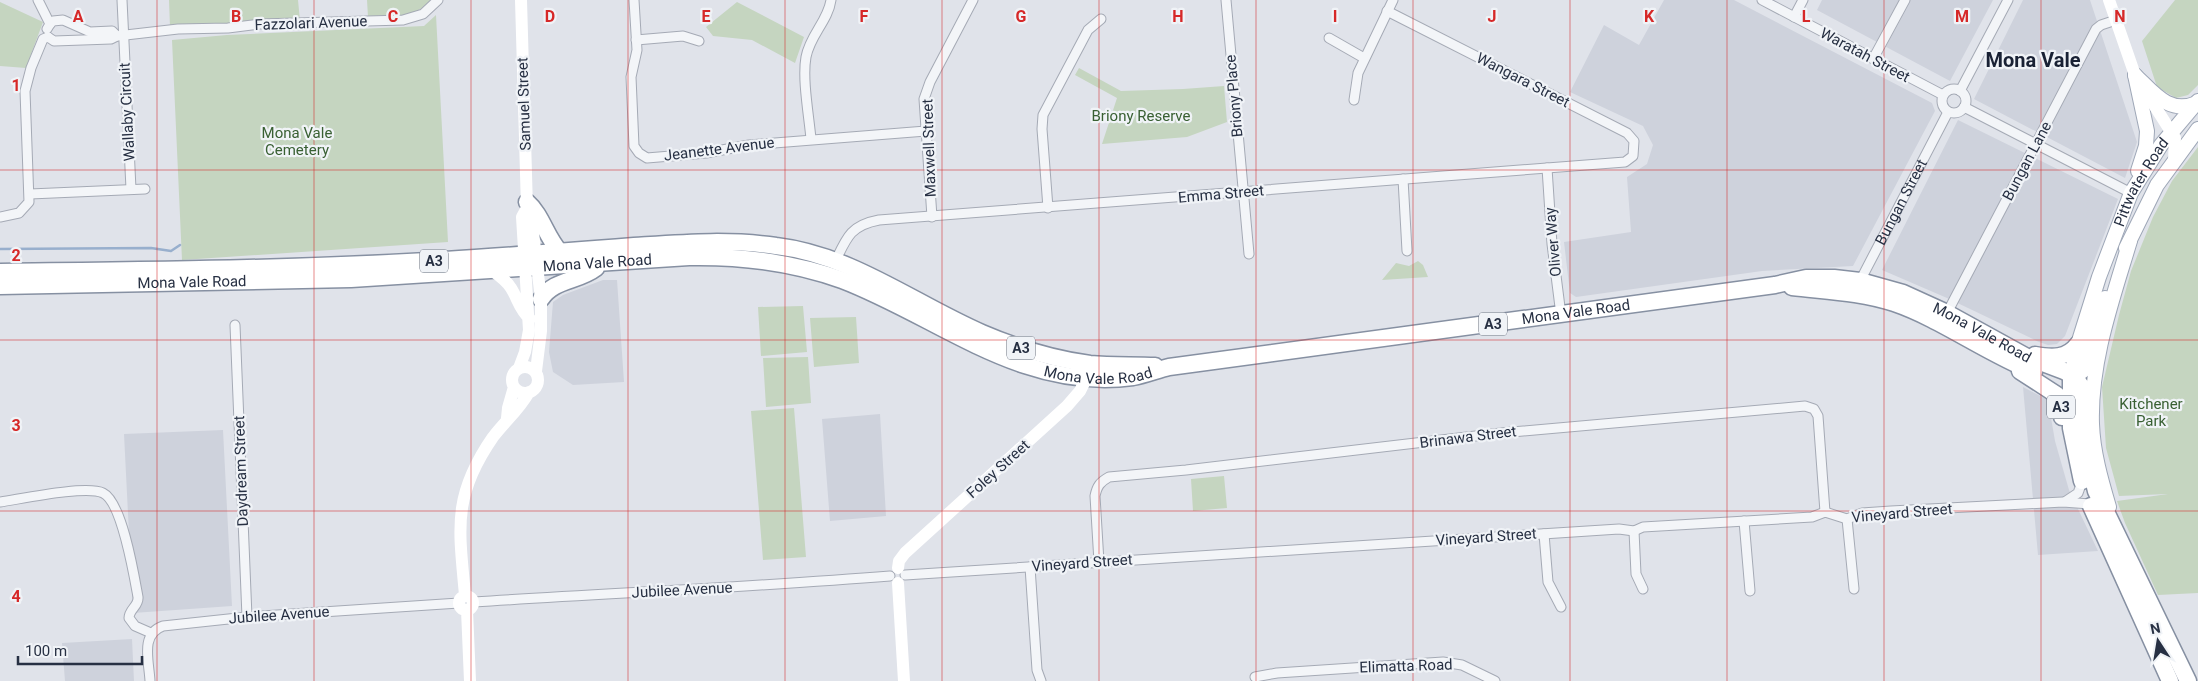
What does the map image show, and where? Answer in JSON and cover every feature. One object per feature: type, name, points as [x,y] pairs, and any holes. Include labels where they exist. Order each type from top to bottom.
[{"type":"highway","points":[[527,205],[535,209],[547,234],[560,252]]},
{"type":"highway","name":"Mona Vale Road","points":[[0,286],[350,279],[493,271],[560,252],[667,244],[743,242],[781,246],[836,260],[858,269],[981,332],[1090,371]]},
{"type":"highway","name":"Mona Vale Road","points":[[0,272],[531,261],[601,264],[708,257],[776,262],[816,272],[853,285],[999,356],[1035,369],[1090,371],[1169,367],[1562,315],[1775,284],[1859,287],[1903,293],[1947,313],[2009,355]]},
{"type":"highway","points":[[776,262],[795,260],[826,264],[836,260],[837,267],[846,274],[853,285]]},
{"type":"highway","points":[[542,300],[546,291],[555,285],[592,271],[601,264]]},
{"type":"highway","name":"Mona Vale Road","points":[[1859,287],[2009,355],[2040,363],[2072,377]]},
{"type":"highway","points":[[2009,355],[2056,357],[2069,353],[2078,344]]},
{"type":"highway","name":"A3","points":[[2009,355],[2059,398],[2067,450],[2082,481]]},
{"type":"highway","name":"Pittwater Road","points":[[2072,377],[2071,428],[2082,481],[2090,504],[2170,681]]},
{"type":"highway","name":"Pittwater Road","points":[[2072,377],[2081,386],[2084,439],[2099,500],[2122,542],[2187,681]]},
{"type":"main road","points":[[2135,75],[2158,97],[2173,106],[2182,107],[2197,102]]},
{"type":"main road","points":[[2131,193],[2147,137],[2146,121],[2135,75]]},
{"type":"main road","points":[[2171,132],[2197,102]]},
{"type":"main road","name":"Pittwater Road","points":[[2072,377],[2084,370],[2096,325],[2113,276],[2157,185],[2198,129]]},
{"type":"main road","name":"Pittwater Road","points":[[2072,377],[2078,344],[2099,277],[2131,193],[2171,132]]},
{"type":"main road","name":"Pittwater Road","points":[[2122,542],[2108,504],[2097,461],[2092,425],[2093,395],[2102,343],[2130,242]]},
{"type":"street","points":[[0,217],[23,211],[29,202],[25,91],[30,68],[42,39],[48,37],[47,30],[50,24],[38,0]]},
{"type":"street","name":"Wallaby Circuit","points":[[122,0],[121,36],[131,189]]},
{"type":"street","name":"Fazzolari Avenue","points":[[48,37],[54,41],[111,39],[178,29],[228,28],[260,24],[403,20],[423,14],[438,0]]},
{"type":"street","name":"Samuel Street","points":[[521,0],[527,205],[531,216],[531,261]]},
{"type":"street","name":"Jeanette Avenue","points":[[634,0],[637,50],[631,77],[634,146],[639,153],[647,158],[706,153],[749,145],[926,130]]},
{"type":"street","points":[[810,139],[806,57],[813,36],[830,10],[831,0]]},
{"type":"street","name":"Maxwell Street","points":[[932,217],[924,99],[930,82],[973,0]]},
{"type":"street","name":"Briony Place","points":[[1226,0],[1248,254]]},
{"type":"street","points":[[1354,100],[1358,73],[1393,0]]},
{"type":"street","name":"Waratah Street","points":[[1762,0],[1943,95]]},
{"type":"street","points":[[1794,17],[1803,0]]},
{"type":"street","points":[[1873,59],[1905,0]]},
{"type":"street","points":[[1960,90],[2008,0]]},
{"type":"street","name":"Pittwater Road","points":[[2109,0],[2135,75],[2171,132]]},
{"type":"street","name":"Wangara Street","points":[[1387,11],[1628,133],[1632,136],[1635,146],[1633,156],[1625,162]]},
{"type":"street","points":[[1048,208],[1042,129],[1043,115],[1088,30],[1101,19]]},
{"type":"street","name":"Fazzolari Avenue","points":[[50,24],[53,21],[63,20],[90,32],[112,31],[121,36]]},
{"type":"street","name":"Bungan Lane","points":[[1947,313],[2096,29],[2101,25],[2116,20]]},
{"type":"street","points":[[636,40],[683,36],[699,41]]},
{"type":"street","points":[[1329,38],[1364,58]]},
{"type":"street","points":[[1952,89],[1960,90],[1965,96],[1964,107],[1959,112],[1948,112],[1942,103],[1943,95],[1952,89]]},
{"type":"street","points":[[1964,107],[2131,193]]},
{"type":"street","name":"Bungan Street","points":[[1859,287],[1948,112]]},
{"type":"street","points":[[2171,132],[2176,143],[2174,160]]},
{"type":"street","name":"Emma Street","points":[[836,260],[848,236],[855,228],[864,223],[879,220],[1625,162]]},
{"type":"street","name":"Oliver Way","points":[[1547,168],[1552,244],[1562,315]]},
{"type":"street","points":[[1402,180],[1407,251]]},
{"type":"street","points":[[30,194],[145,189]]},
{"type":"street","points":[[470,681],[460,534],[464,494],[474,468],[507,418],[517,412],[529,392],[538,384],[539,379],[536,371],[541,331],[542,300],[531,261]]},
{"type":"street","points":[[507,418],[514,387],[513,375],[519,368],[528,341],[531,261]]},
{"type":"street","points":[[493,271],[504,279],[511,288],[521,311],[530,319]]},
{"type":"street","name":"Daydream Street","points":[[235,325],[247,617]]},
{"type":"street","points":[[519,368],[528,366],[536,371]]},
{"type":"street","name":"Foley Street","points":[[898,575],[899,560],[905,553],[1067,406],[1080,391],[1090,371]]},
{"type":"street","points":[[514,387],[521,392],[529,392]]},
{"type":"street","name":"Brinawa Street","points":[[1098,562],[1096,488],[1109,477],[1186,470],[1501,433],[1805,406],[1814,408],[1818,416],[1825,512]]},
{"type":"street","points":[[2063,502],[2075,496],[2082,481]]},
{"type":"street","points":[[0,502],[81,490],[96,491],[107,495],[113,503],[120,521],[138,597],[138,601],[130,612],[129,618],[135,626],[151,632],[148,642],[150,681]]},
{"type":"street","name":"Vineyard Street","points":[[898,575],[1619,529],[1634,530],[1643,527],[1813,517],[1825,512],[1847,518],[1862,513],[1891,511],[2063,502],[2090,504]]},
{"type":"street","points":[[1847,518],[1854,589]]},
{"type":"street","points":[[1744,520],[1750,591]]},
{"type":"street","points":[[1634,530],[1636,574],[1643,589]]},
{"type":"street","points":[[1544,534],[1548,582],[1561,607]]},
{"type":"street","points":[[1030,566],[1037,670],[1041,681]]},
{"type":"street","points":[[898,575],[904,681]]},
{"type":"street","name":"Jubilee Avenue","points":[[151,632],[165,625],[247,617],[760,586],[898,575]]},
{"type":"street","name":"Elimatta Road","points":[[1255,677],[1277,673],[1443,662],[1462,665],[1495,681]]},
{"type":"shaded area","points":[[1664,0],[1734,0],[1932,103],[1935,111],[1853,266],[1762,271],[1576,297],[1570,293],[1564,242],[1631,232],[1627,177],[1647,164],[1653,145],[1643,126],[1570,92],[1604,25],[1639,45]]},
{"type":"shaded area","points":[[1822,0],[1993,0],[1950,81],[1817,10]]},
{"type":"shaded area","points":[[2023,0],[2090,0],[2137,142],[2125,178],[1974,99]]},
{"type":"shaded area","points":[[1958,120],[2118,199],[2065,336],[2057,344],[2048,345],[2039,342],[1947,298],[1882,270]]},
{"type":"shaded area","points":[[603,280],[617,280],[624,382],[573,385],[553,372],[549,352],[553,302],[563,295]]},
{"type":"shaded area","points":[[2023,387],[2048,400],[2055,441],[2069,490],[2098,551],[2038,555]]},
{"type":"shaded area","points":[[880,414],[886,516],[830,521],[822,419]]},
{"type":"shaded area","points":[[223,430],[232,606],[133,613],[124,434]]},
{"type":"shaded area","points":[[132,639],[134,681],[65,681],[62,643]]},
{"type":"green space","points":[[169,0],[298,0],[300,21],[170,27]]},
{"type":"green space","points":[[367,0],[432,0],[418,11],[403,15],[368,17]]},
{"type":"green space","points":[[2175,0],[2198,0],[2198,85],[2188,95],[2176,98],[2157,87],[2142,41]]},
{"type":"green space","points":[[0,2],[43,22],[26,68],[0,66]]},
{"type":"green space","points":[[737,2],[804,37],[795,63],[752,40],[713,36],[706,27]]},
{"type":"green space","name":"Mona Vale Cemetery","points":[[436,15],[448,242],[182,260],[172,40],[227,35],[424,26]]},
{"type":"green space","name":"Briony Reserve","points":[[1079,68],[1121,91],[1224,86],[1227,122],[1187,137],[1102,144],[1117,98],[1075,75]]},
{"type":"green space","name":"Kitchener Park","points":[[2198,147],[2198,593],[2158,595],[2117,501],[2168,494],[2119,496],[2106,448],[2102,387],[2131,271],[2153,217],[2172,181]]},
{"type":"green space","points":[[1418,261],[1423,265],[1428,277],[1382,280],[1396,263],[1409,266]]},
{"type":"green space","points":[[803,306],[807,352],[761,356],[758,307]]},
{"type":"green space","points":[[856,317],[859,363],[814,367],[810,318]]},
{"type":"green space","points":[[808,357],[811,403],[766,407],[763,358]]},
{"type":"green space","points":[[794,408],[806,557],[763,560],[751,411]]},
{"type":"green space","points":[[1224,476],[1227,508],[1193,511],[1191,479]]},
{"type":"waterway","points":[[0,249],[151,248],[171,251],[180,245]]},
{"type":"district","name":"Mona Vale","points":[[2033,60]]}]
